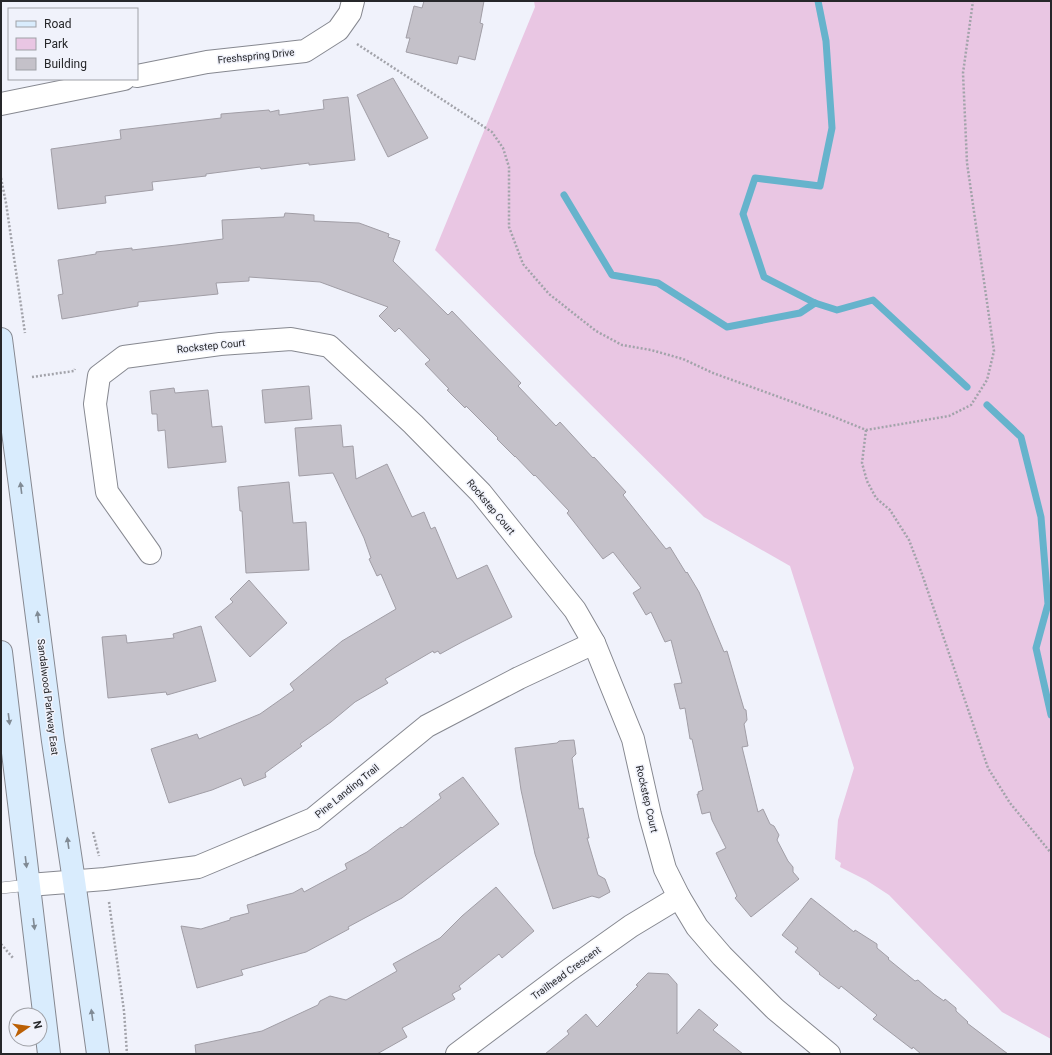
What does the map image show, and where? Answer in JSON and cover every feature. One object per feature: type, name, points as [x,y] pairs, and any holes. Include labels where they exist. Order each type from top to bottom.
[{"type":"main road","name":"Sandalwood Parkway East","points":[[1,339],[53,741],[98,1054]]},
{"type":"main road","points":[[1,652],[49,1054]]},
{"type":"street","name":"Freshspring Drive","points":[[138,76],[207,62],[305,51],[338,30],[350,13],[354,1]]},
{"type":"street","points":[[1,104],[119,80]]},
{"type":"street","name":"Rockstep Court","points":[[150,553],[107,492],[95,404],[99,376],[124,357],[220,344],[291,339],[329,346],[413,424],[481,493],[575,610],[594,643],[633,739],[650,815],[665,869],[679,897],[697,927],[722,956],[775,1009],[829,1054]]},
{"type":"street","name":"Pine Landing Trail","points":[[29,885],[105,880],[198,867],[313,819],[427,726],[519,678],[594,643]]},
{"type":"street","name":"Trailhead Crescent","points":[[457,1054],[568,970],[631,926],[679,897]]},
{"type":"lane","points":[[1,888],[29,885]]},
{"type":"path","points":[[338,30],[367,52],[492,132],[503,148],[509,167],[509,227],[523,264],[548,294],[596,331],[622,346],[651,350],[683,359],[713,373],[866,430],[949,416],[971,406],[987,380],[994,351],[967,163],[963,73],[973,1]]},
{"type":"path","points":[[1,178],[26,337]]},
{"type":"path","points":[[33,385],[32,377],[74,371],[78,366]]},
{"type":"path","points":[[866,430],[862,463],[867,481],[876,498],[890,510],[909,540],[988,768],[1010,803],[1051,853]]},
{"type":"path","points":[[92,828],[105,880],[124,1010],[127,1054]]},
{"type":"green space","points":[[534,1],[1050,1],[1051,3],[1051,1039],[1002,1012],[889,895],[866,880],[840,867],[841,863],[835,859],[838,820],[854,768],[790,566],[704,517],[435,250],[535,7]]},
{"type":"building","points":[[424,1],[484,1],[480,23],[483,24],[475,60],[459,56],[457,64],[406,52],[410,38],[406,38],[414,6],[422,8]]},
{"type":"building","points":[[393,78],[428,138],[388,157],[357,95]]},
{"type":"building","points":[[348,97],[355,160],[309,165],[309,163],[261,169],[260,167],[206,174],[206,176],[152,182],[153,190],[105,196],[106,203],[58,209],[51,149],[121,139],[120,130],[221,118],[221,114],[269,110],[270,112],[279,110],[279,115],[324,109],[323,100]]},
{"type":"building","points":[[285,213],[314,215],[314,221],[359,223],[389,234],[388,237],[400,241],[393,261],[448,315],[452,311],[521,383],[518,386],[556,426],[560,422],[593,458],[594,457],[626,492],[623,495],[666,549],[670,547],[686,573],[687,572],[699,592],[724,652],[727,651],[744,709],[746,710],[747,720],[744,724],[748,746],[742,747],[758,812],[763,809],[770,824],[774,826],[779,835],[777,840],[788,861],[793,867],[793,872],[799,879],[751,917],[735,898],[737,896],[716,853],[726,848],[712,820],[710,812],[702,814],[697,794],[703,790],[692,739],[690,739],[685,708],[680,709],[674,684],[682,683],[671,640],[665,642],[651,612],[646,615],[633,593],[641,588],[613,552],[603,559],[567,513],[569,511],[466,406],[465,408],[447,390],[449,389],[425,364],[430,360],[399,328],[395,332],[379,316],[388,307],[320,282],[249,277],[249,281],[216,283],[218,294],[138,302],[138,306],[62,319],[58,295],[63,294],[58,260],[96,254],[96,252],[132,248],[132,250],[223,239],[222,220],[284,217]]},
{"type":"building","points":[[309,386],[312,419],[265,423],[262,390]]},
{"type":"building","points":[[174,388],[175,393],[208,390],[212,427],[222,426],[226,462],[168,468],[165,430],[158,431],[157,414],[152,414],[150,391]]},
{"type":"building","points":[[341,425],[343,447],[353,446],[356,479],[387,464],[412,517],[424,512],[431,529],[435,527],[457,579],[487,565],[512,617],[440,654],[438,651],[434,653],[433,651],[385,679],[388,683],[355,702],[331,722],[300,744],[302,746],[265,773],[266,777],[244,786],[241,778],[212,790],[169,803],[151,749],[197,734],[199,739],[260,714],[294,690],[290,684],[342,641],[396,609],[381,574],[377,576],[369,559],[371,558],[364,538],[333,473],[299,476],[295,428]]},
{"type":"building","points":[[289,482],[293,523],[306,522],[309,570],[246,573],[242,511],[240,511],[238,487]]},
{"type":"building","points":[[249,580],[287,623],[250,657],[215,617],[233,602],[230,599]]},
{"type":"building","points":[[201,626],[216,681],[167,695],[166,692],[108,698],[102,637],[126,635],[127,643],[174,638],[173,634]]},
{"type":"building","points":[[574,740],[576,754],[572,758],[579,809],[583,808],[589,838],[587,838],[598,875],[605,879],[610,892],[599,898],[592,896],[553,909],[535,854],[521,790],[515,748]]},
{"type":"building","points":[[463,777],[499,824],[402,898],[348,927],[349,929],[306,952],[241,970],[243,975],[197,988],[181,926],[201,929],[230,920],[230,918],[249,913],[247,905],[293,893],[302,888],[304,892],[347,869],[345,864],[367,852],[401,827],[402,828],[441,798],[439,794]]},
{"type":"building","points":[[496,887],[534,931],[502,958],[499,954],[459,986],[461,989],[452,994],[455,999],[402,1028],[407,1037],[377,1054],[196,1054],[195,1045],[262,1031],[318,1005],[320,1001],[330,996],[346,1000],[397,971],[393,964],[440,938],[462,916]]},
{"type":"building","points":[[811,898],[854,932],[855,930],[877,944],[877,948],[889,958],[888,959],[915,981],[918,980],[934,994],[944,1001],[945,999],[956,1008],[956,1011],[968,1022],[967,1023],[1008,1054],[921,1054],[913,1047],[912,1049],[873,1019],[877,1015],[841,986],[839,989],[819,974],[820,973],[795,952],[798,948],[782,935]]},
{"type":"building","points":[[648,973],[668,974],[677,984],[677,1034],[699,1009],[718,1025],[713,1030],[743,1054],[545,1054],[569,1034],[567,1031],[586,1014],[597,1027],[638,986],[636,985]]},
{"type":"waterway","points":[[818,1],[826,41],[832,128],[820,186],[755,178],[743,214],[764,277],[815,303],[837,310],[873,300],[967,387]]},
{"type":"waterway","points":[[564,195],[612,275],[658,283],[727,327],[800,313],[815,303]]},
{"type":"waterway","points":[[987,405],[1021,437],[1041,517],[1048,604],[1036,648],[1051,715]]}]
